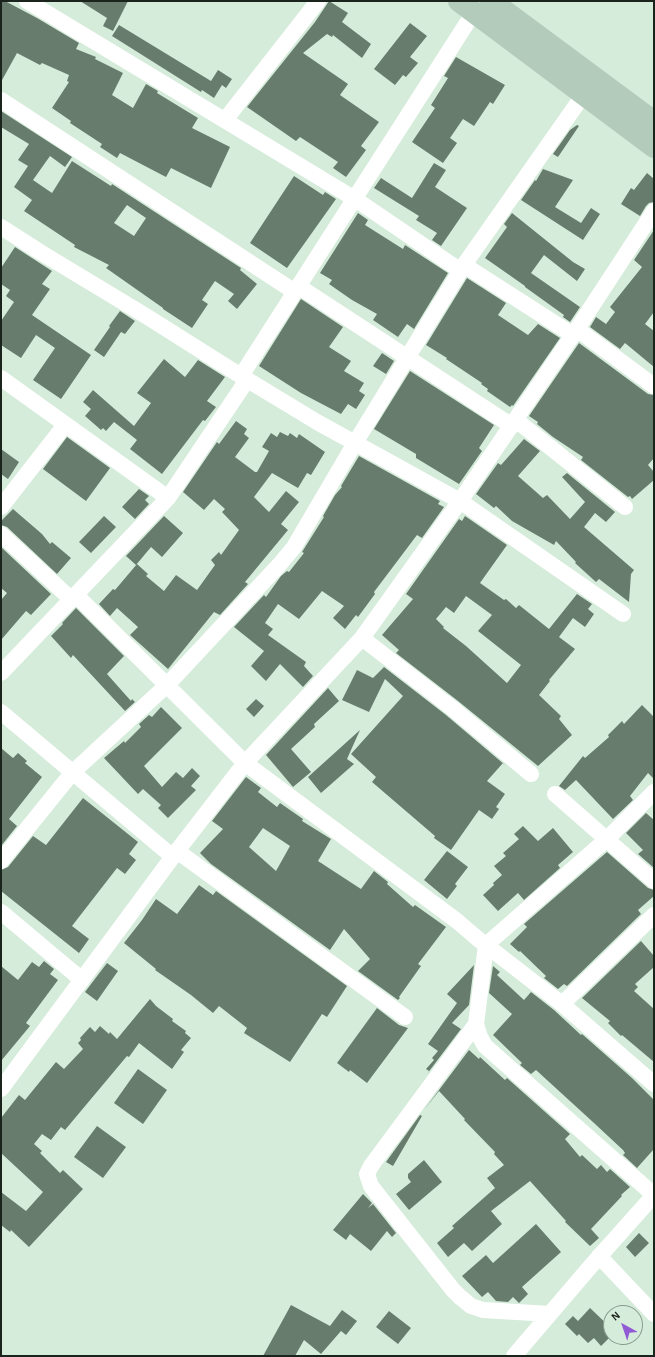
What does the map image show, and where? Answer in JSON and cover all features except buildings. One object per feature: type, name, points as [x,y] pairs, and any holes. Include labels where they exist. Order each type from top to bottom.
[{"type":"main road","points":[[475,5],[584,94],[654,147]]},
{"type":"main road","points":[[475,5],[654,122]]},
{"type":"street","points":[[27,1],[355,199],[462,268],[575,332],[654,386]]},
{"type":"street","points":[[225,120],[318,1]]},
{"type":"street","points":[[1,673],[168,498],[475,5]]},
{"type":"street","points":[[1,862],[72,773],[167,685],[294,547],[355,443],[462,268],[584,94]]},
{"type":"street","points":[[1,100],[297,289],[514,423],[625,507]]},
{"type":"street","points":[[1,1089],[175,854],[245,763],[362,638],[514,423],[654,211]]},
{"type":"street","points":[[1,227],[244,378],[355,443],[460,501],[623,614]]},
{"type":"street","points":[[1,378],[168,498]]},
{"type":"street","points":[[1,507],[65,425]]},
{"type":"street","points":[[1,534],[74,598],[167,685],[245,763],[457,921],[562,1004],[654,1084]]},
{"type":"street","points":[[362,638],[452,708],[531,774]]},
{"type":"street","points":[[1,712],[72,773],[175,854],[405,1017]]},
{"type":"street","points":[[514,1356],[599,1256],[654,1195],[485,1046],[480,1037],[476,1024],[482,942],[607,839],[654,792]]},
{"type":"street","points":[[555,794],[654,881]]},
{"type":"street","points":[[1,912],[82,980]]},
{"type":"street","points":[[562,1004],[654,915]]},
{"type":"street","points":[[476,1024],[371,1166],[367,1174],[371,1186],[453,1290],[471,1306],[483,1310],[550,1314]]},
{"type":"street","points":[[599,1256],[654,1314]]}]
